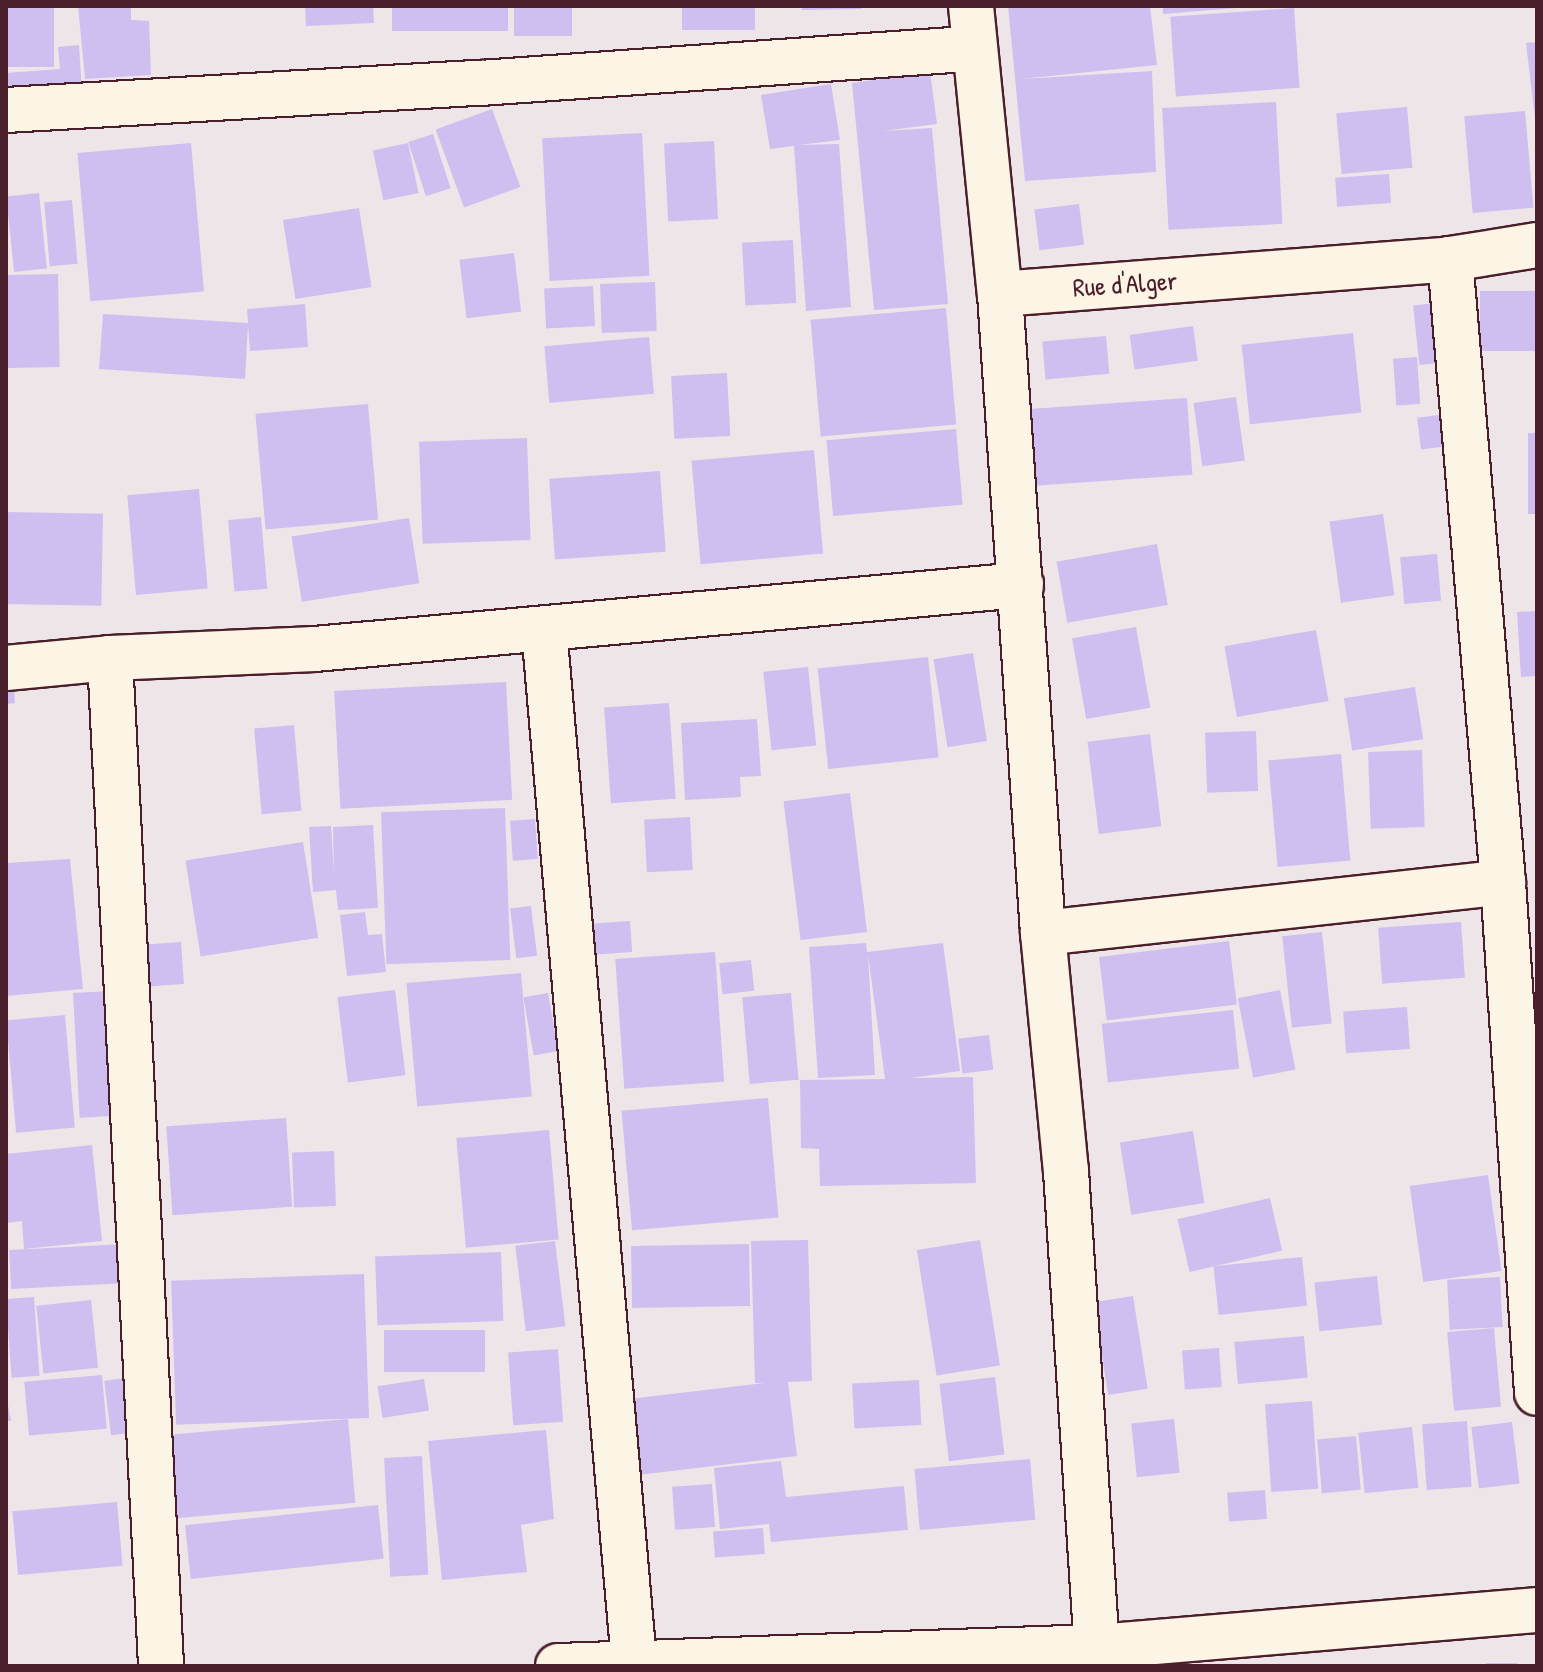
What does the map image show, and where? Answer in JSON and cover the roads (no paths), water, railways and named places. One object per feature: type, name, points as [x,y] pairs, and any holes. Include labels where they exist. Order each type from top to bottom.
[{"type":"street","points":[[6,110],[480,83],[973,27],[1000,294],[1043,933],[1066,1171],[1097,1656]]},
{"type":"street","name":"Rue d'Alger","points":[[1000,294],[1450,259],[1537,245]]},
{"type":"street","points":[[1450,259],[1503,882],[1537,1393]]},
{"type":"street","points":[[6,668],[110,658],[315,649],[1021,585]]},
{"type":"street","points":[[544,629],[634,1662]]},
{"type":"street","points":[[110,658],[161,1666]]},
{"type":"street","points":[[1043,933],[1503,882]]},
{"type":"street","points":[[558,1666],[634,1662],[1097,1656],[1537,1610]]}]
